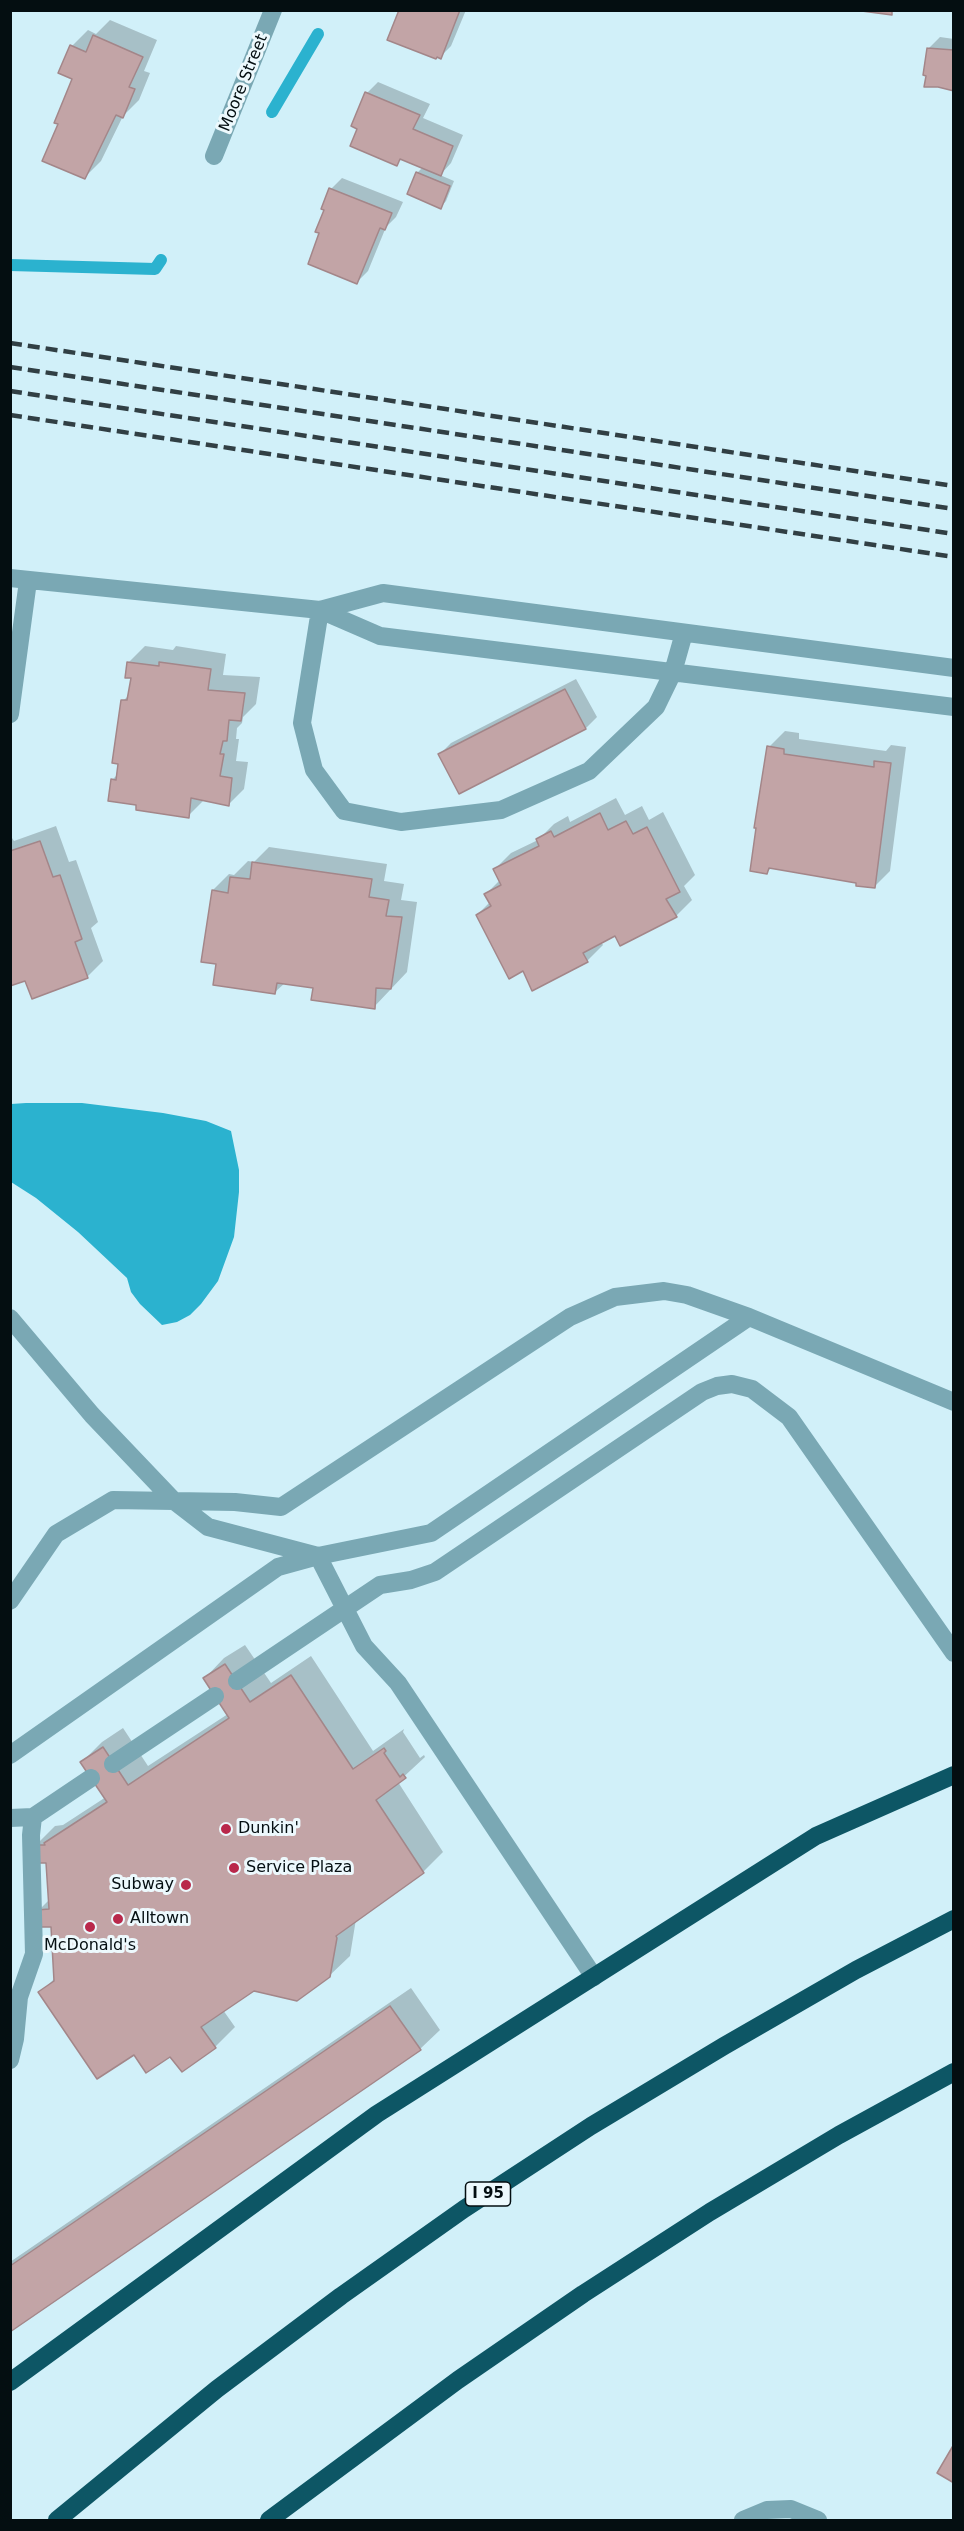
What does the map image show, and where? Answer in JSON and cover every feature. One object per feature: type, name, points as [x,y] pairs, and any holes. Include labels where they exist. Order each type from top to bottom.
[{"type":"highway","points":[[10,2382],[377,2114],[816,1836],[954,1775]]},
{"type":"highway","name":"I 95","points":[[57,2520],[217,2389],[464,2209],[591,2127],[724,2046],[856,1970],[954,1919]]},
{"type":"highway","points":[[269,2520],[458,2380],[583,2294],[710,2212],[838,2135],[954,2072]]},
{"type":"street","name":"Moore Street","points":[[214,156],[273,10]]},
{"type":"street","points":[[10,714],[19,579],[320,610],[380,636],[954,707]]},
{"type":"street","points":[[320,610],[383,593],[954,668]]},
{"type":"street","points":[[320,610],[302,723],[314,770],[344,811],[401,822],[501,810],[589,771],[656,707],[673,672],[684,633]]},
{"type":"street","points":[[10,1600],[56,1534],[113,1500],[235,1502],[281,1507],[570,1317],[615,1297],[641,1293],[676,1293],[712,1303],[954,1402]]},
{"type":"street","points":[[10,1755],[278,1567],[318,1556],[431,1533],[749,1317]]},
{"type":"street","points":[[10,1318],[92,1415],[173,1500],[208,1527],[318,1556],[364,1646],[398,1683],[594,1977]]},
{"type":"street","points":[[237,1681],[380,1585],[411,1580],[435,1572],[702,1392],[717,1386],[732,1384],[752,1389],[789,1417],[954,1653]]},
{"type":"street","points":[[113,1764],[215,1696]]},
{"type":"street","points":[[10,1818],[33,1817],[91,1778]]},
{"type":"street","points":[[10,2060],[15,2039],[19,1997],[34,1954],[31,1835],[33,1817]]},
{"type":"street","points":[[743,2520],[767,2510],[791,2509],[818,2520]]},
{"type":"water","points":[[82,1103],[163,1113],[206,1121],[231,1131],[239,1170],[234,1237],[218,1281],[190,1315],[177,1322],[162,1325],[131,1292],[127,1278],[78,1232],[36,1198],[11,1182],[11,1104]]},
{"type":"building","points":[[399,10],[460,10],[441,59],[387,40]]},
{"type":"building","points":[[854,10],[892,10],[892,15]]},
{"type":"building","points":[[93,35],[143,57],[129,87],[135,89],[123,118],[116,115],[85,179],[42,161],[58,124],[54,123],[72,79],[58,73],[70,45],[86,52]]},
{"type":"building","points":[[927,48],[954,50],[954,91],[938,87],[924,87],[926,76],[923,75]]},
{"type":"building","points":[[365,92],[420,115],[413,129],[453,146],[441,176],[400,159],[397,166],[350,146],[357,129],[351,126]]},
{"type":"building","points":[[416,172],[450,186],[441,209],[407,194]]},
{"type":"building","points":[[329,188],[392,213],[385,230],[380,228],[357,284],[308,264],[319,233],[315,232],[324,210],[321,209]]},
{"type":"building","points":[[127,662],[159,666],[159,662],[211,669],[208,690],[245,693],[241,721],[229,720],[227,741],[223,741],[220,754],[224,754],[220,776],[232,778],[229,806],[191,798],[189,818],[136,810],[136,805],[108,801],[111,779],[116,780],[118,764],[112,763],[121,700],[127,700],[131,678],[125,678]]},
{"type":"building","points":[[565,689],[586,729],[459,794],[438,754]]},
{"type":"building","points":[[767,746],[784,749],[784,754],[874,767],[874,761],[891,763],[875,888],[769,868],[767,874],[750,871],[756,828],[754,828]]},
{"type":"building","points":[[600,813],[608,830],[626,821],[633,834],[647,827],[680,892],[666,899],[677,917],[620,946],[615,936],[583,953],[588,962],[532,991],[523,971],[509,979],[476,915],[491,906],[484,894],[501,885],[493,869],[539,846],[536,839],[551,831],[554,837]]},
{"type":"building","points":[[40,841],[53,877],[60,875],[82,939],[75,942],[88,978],[32,999],[25,981],[10,986],[10,851]]},
{"type":"building","points":[[252,862],[372,879],[369,897],[389,900],[386,916],[402,917],[391,989],[376,988],[375,1009],[311,1000],[313,988],[277,983],[275,994],[213,985],[216,964],[201,962],[212,890],[228,893],[230,877],[250,879]]},
{"type":"building","name":"Service Plaza","points":[[225,1664],[250,1702],[291,1675],[353,1769],[384,1748],[386,1751],[384,1753],[400,1777],[403,1774],[406,1778],[376,1800],[424,1873],[336,1936],[330,1977],[297,2001],[254,1991],[201,2027],[216,2048],[182,2072],[170,2057],[146,2073],[134,2055],[97,2079],[38,1992],[54,1981],[51,1927],[39,1927],[37,1910],[49,1909],[46,1863],[34,1863],[33,1845],[45,1845],[44,1843],[107,1802],[80,1762],[103,1747],[128,1785],[229,1718],[203,1678]]},
{"type":"building","points":[[390,2006],[421,2050],[10,2332],[10,2266]]},
{"type":"building","points":[[954,2444],[954,2483],[937,2473]]},
{"type":"waterway","points":[[272,112],[318,34]]},
{"type":"waterway","points":[[10,265],[155,269],[161,260]]},
{"type":"railway","points":[[10,343],[954,486]]},
{"type":"railway","points":[[10,367],[954,509]]},
{"type":"railway","points":[[10,391],[954,534]]},
{"type":"railway","points":[[10,415],[954,557]]},
{"type":"place","name":"Dunkin'","points":[[226,1829]]},
{"type":"place","name":"Service Plaza","points":[[234,1868]]},
{"type":"place","name":"Subway","points":[[186,1885]]},
{"type":"place","name":"Alltown","points":[[118,1919]]},
{"type":"place","name":"McDonald's","points":[[90,1927]]}]
